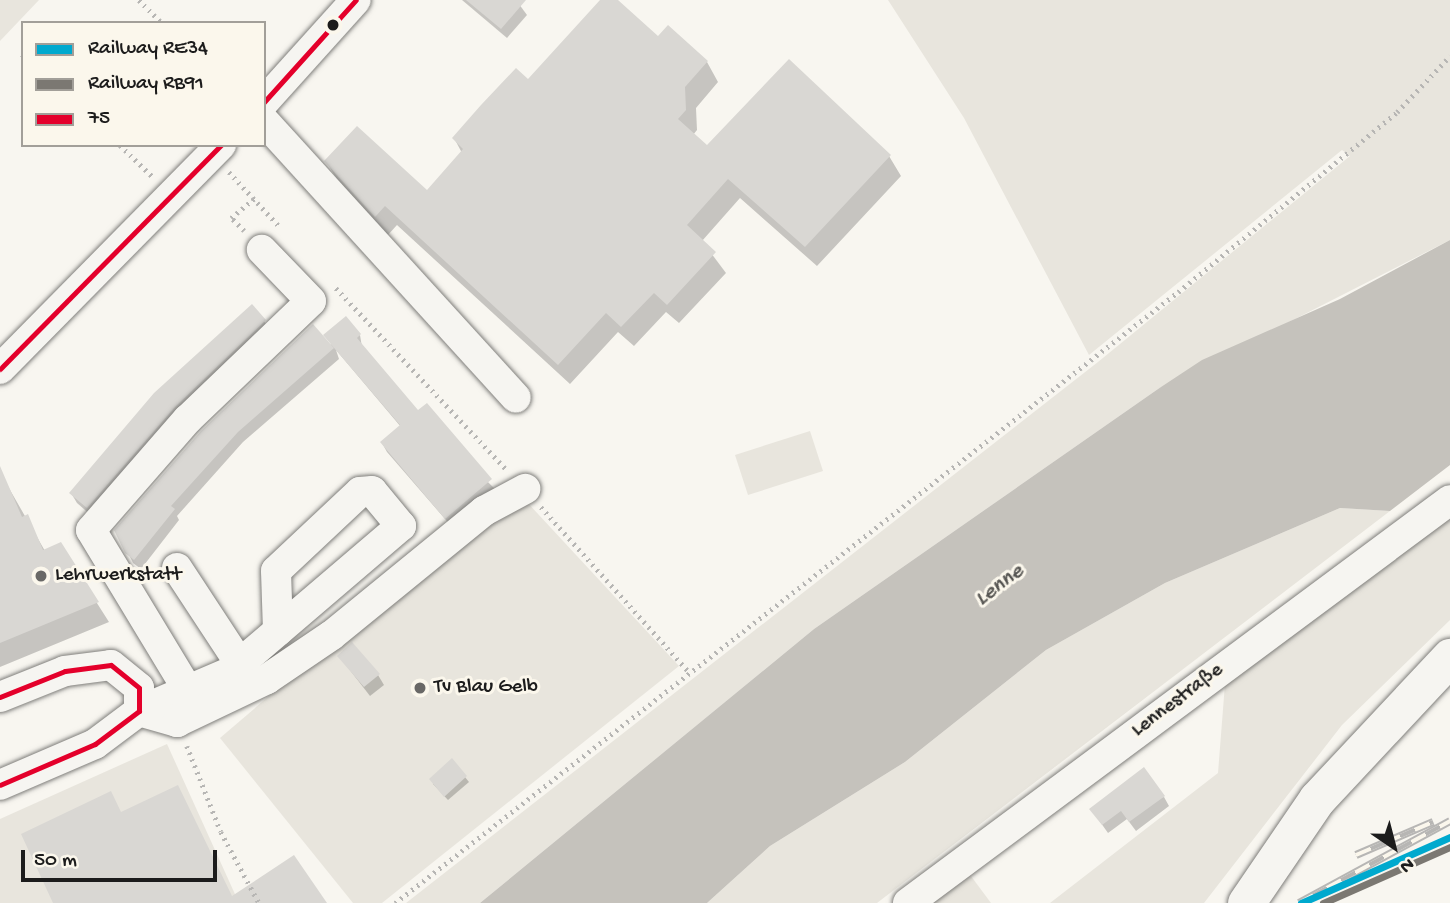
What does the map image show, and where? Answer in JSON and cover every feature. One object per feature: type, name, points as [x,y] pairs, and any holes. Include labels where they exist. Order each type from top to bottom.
[{"type":"main road","points":[[1248,900],[1317,799],[1450,657]]},
{"type":"street","points":[[266,100],[356,0]]},
{"type":"street","points":[[266,123],[516,398]]},
{"type":"street","points":[[0,369],[216,150]]},
{"type":"street","points":[[189,692],[91,530],[188,419],[312,301],[272,240]]},
{"type":"street","points":[[139,711],[177,722],[267,679],[332,635],[484,511],[524,489]]},
{"type":"street","points":[[0,785],[95,744],[139,711],[189,692],[240,664],[401,526],[372,491],[359,492],[276,571],[278,631]]},
{"type":"street","name":"Lennestraße","points":[[908,903],[1450,499]]},
{"type":"street","points":[[177,568],[240,664]]},
{"type":"street","points":[[0,697],[65,671],[111,665],[139,688],[139,711]]},
{"type":"path","points":[[139,0],[160,21]]},
{"type":"path","points":[[395,903],[688,671],[1178,292],[1397,112],[1450,56]]},
{"type":"path","points":[[122,147],[172,195]]},
{"type":"path","points":[[216,150],[254,199],[272,240]]},
{"type":"path","points":[[231,218],[254,199]]},
{"type":"path","points":[[329,281],[524,489],[688,671]]},
{"type":"path","points":[[177,722],[221,832],[258,903]]},
{"type":"shaded area","points":[[0,0],[39,0],[0,41]]},
{"type":"shaded area","points":[[888,0],[1450,0],[1450,240],[1158,389],[814,629],[480,903],[406,903],[1098,362],[1350,156],[1342,150],[1089,355],[964,118]]},
{"type":"shaded area","points":[[810,431],[823,471],[748,495],[735,455]]},
{"type":"shaded area","name":"Tv Blau Gelb","points":[[513,487],[679,666],[382,903],[353,903],[220,738]]},
{"type":"shaded area","points":[[1450,507],[1450,620],[1342,725],[1204,903],[1050,903],[1218,773],[1226,671]]},
{"type":"shaded area","points":[[1340,508],[1390,511],[877,903],[707,903],[770,846],[905,762],[1046,650],[1165,583]]},
{"type":"shaded area","points":[[167,744],[239,903],[0,903],[0,819]]},
{"type":"shaded area","points":[[965,868],[991,903],[920,903]]},
{"type":"water","name":"Lenne","points":[[1450,240],[1450,465],[1390,511],[1340,508],[1165,583],[1046,650],[905,762],[770,846],[707,903],[480,903],[814,629],[1158,389],[1202,360],[1340,299]]},
{"type":"building","points":[[466,0],[526,0],[501,29]]},
{"type":"building","points":[[600,0],[618,0],[658,36],[668,25],[708,61],[685,87],[686,110],[678,119],[707,145],[789,59],[891,155],[805,247],[728,179],[687,225],[716,252],[667,305],[654,293],[621,327],[606,313],[558,365],[385,206],[375,217],[324,161],[357,126],[427,190],[463,149],[452,138],[481,105],[516,68],[528,79]]},
{"type":"building","points":[[252,304],[266,320],[175,407],[87,508],[69,493],[154,393]]},
{"type":"building","points":[[346,316],[361,334],[357,338],[418,410],[427,403],[492,479],[445,519],[380,442],[400,425],[323,335]]},
{"type":"building","points":[[313,324],[334,348],[238,432],[171,506],[175,509],[134,560],[125,553],[114,530],[201,431]]},
{"type":"building","name":"Lehrwerkstatt","points":[[0,466],[22,517],[28,514],[43,550],[61,542],[99,602],[0,643]]},
{"type":"building","points":[[352,642],[380,674],[364,687],[337,656]]},
{"type":"building","points":[[452,758],[467,776],[444,797],[429,779]]},
{"type":"building","points":[[1144,767],[1165,796],[1129,822],[1121,811],[1102,825],[1089,809]]},
{"type":"building","points":[[178,785],[232,896],[294,855],[327,903],[53,903],[21,834],[111,791],[121,812]]},
{"type":"railway","points":[[1299,903],[1450,821]]},
{"type":"railway","points":[[1356,855],[1433,822]]},
{"type":"rail line","name":"RE34","points":[[1301,903],[1450,837]]},
{"type":"rail line","name":"RB91","points":[[1323,903],[1450,847]]},
{"type":"transit line","name":"75","points":[[266,100],[356,0]]},
{"type":"transit line","name":"75","points":[[0,369],[219,147]]},
{"type":"transit line","name":"75","points":[[0,697],[65,671],[111,665],[139,688],[139,711],[95,744],[0,785]]},
{"type":"place","name":"Lehrwerkstatt","points":[[41,576]]},
{"type":"place","name":"Tv Blau Gelb","points":[[420,688]]}]
